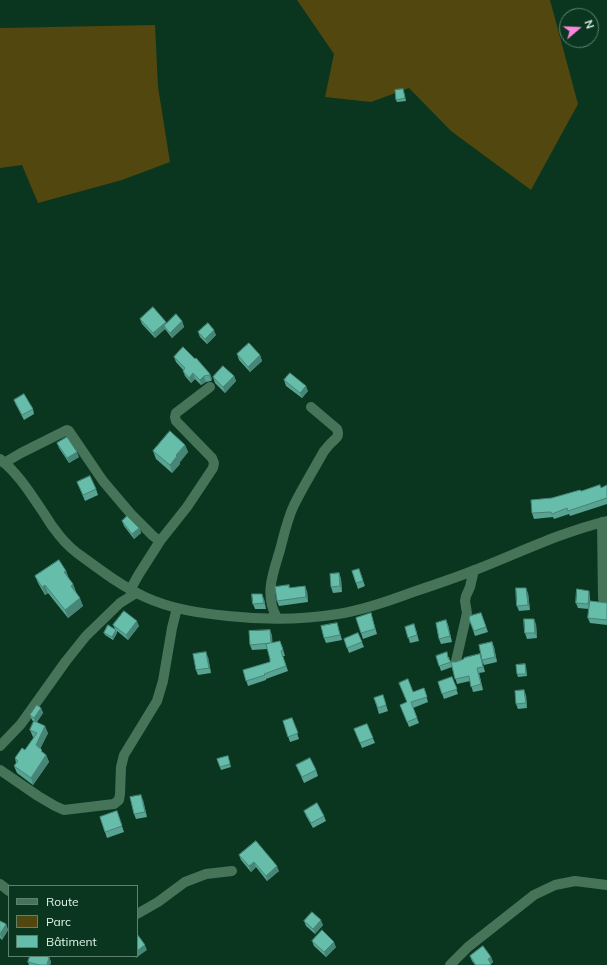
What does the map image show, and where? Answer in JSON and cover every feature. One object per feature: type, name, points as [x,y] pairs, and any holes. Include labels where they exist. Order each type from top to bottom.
[{"type":"street","points":[[0,746],[21,724],[66,660],[86,636],[133,591],[139,574],[160,541],[187,507],[213,468],[214,463],[212,458],[176,421],[175,417],[176,413],[210,387]]},
{"type":"street","points":[[277,618],[272,608],[270,584],[286,525],[294,506],[324,452],[337,438],[338,434],[337,429],[311,407]]},
{"type":"street","points":[[160,541],[131,514],[103,481],[67,430],[21,452],[2,463],[17,476],[58,534],[82,557],[146,598],[177,608],[211,614],[256,619],[299,618],[359,610],[380,604],[474,570],[583,527],[605,522],[603,599]]},
{"type":"street","points":[[456,661],[467,613],[465,600],[474,570]]},
{"type":"street","points":[[0,770],[38,796],[64,810],[114,804],[119,800],[121,767],[124,754],[157,701],[163,681],[177,608]]},
{"type":"street","points":[[138,913],[158,902],[185,882],[206,874],[232,872]]},
{"type":"street","points":[[450,965],[468,947],[534,895],[555,885],[575,881],[607,885]]},
{"type":"street","points":[[0,884],[8,890]]},
{"type":"green space","points":[[297,0],[550,0],[559,33],[559,48],[563,48],[578,104],[531,190],[451,131],[409,88],[371,102],[325,97],[334,54]]},
{"type":"green space","points":[[155,25],[158,87],[170,162],[122,180],[38,203],[22,165],[0,168],[0,28]]},
{"type":"building","points":[[403,89],[405,98],[396,100],[395,90]]},
{"type":"building","points":[[153,307],[166,322],[153,333],[140,319]]},
{"type":"building","points":[[176,314],[182,321],[170,333],[164,326]]},
{"type":"building","points":[[208,323],[214,330],[205,339],[198,332]]},
{"type":"building","points":[[249,343],[260,355],[248,367],[237,354]]},
{"type":"building","points":[[183,347],[195,359],[196,358],[210,374],[209,375],[204,376],[200,380],[193,373],[189,378],[183,371],[185,368],[174,357]]},
{"type":"building","points":[[223,366],[234,376],[223,387],[213,377]]},
{"type":"building","points":[[290,373],[306,386],[300,393],[284,380]]},
{"type":"building","points":[[24,394],[33,409],[22,415],[14,400]]},
{"type":"building","points":[[170,431],[185,445],[170,465],[153,451]]},
{"type":"building","points":[[67,437],[77,452],[67,458],[57,443]]},
{"type":"building","points":[[90,476],[96,489],[83,495],[77,482]]},
{"type":"building","points":[[600,485],[601,488],[607,485],[607,498],[568,511],[567,508],[552,514],[551,512],[532,513],[531,500],[552,498]]},
{"type":"building","points":[[127,516],[139,528],[132,534],[122,521]]},
{"type":"building","points":[[59,560],[66,571],[64,572],[73,584],[71,586],[80,598],[65,610],[45,585],[42,587],[35,576]]},
{"type":"building","points":[[359,569],[363,581],[356,583],[352,571]]},
{"type":"building","points":[[339,573],[340,586],[331,587],[330,574]]},
{"type":"building","points":[[289,585],[289,588],[305,586],[306,597],[277,601],[275,587]]},
{"type":"building","points":[[516,588],[526,588],[528,605],[517,606]]},
{"type":"building","points":[[577,589],[589,591],[588,604],[576,603]]},
{"type":"building","points":[[252,594],[262,594],[264,603],[253,604]]},
{"type":"building","points":[[590,601],[607,603],[607,620],[588,618]]},
{"type":"building","points":[[124,611],[137,621],[126,635],[113,625]]},
{"type":"building","points":[[371,613],[375,629],[361,633],[356,618]]},
{"type":"building","points":[[481,613],[486,627],[474,631],[469,619],[470,616]]},
{"type":"building","points":[[524,619],[534,619],[535,633],[525,633]]},
{"type":"building","points":[[446,620],[450,636],[439,639],[436,623]]},
{"type":"building","points":[[337,623],[340,635],[324,638],[321,626]]},
{"type":"building","points":[[414,624],[417,635],[408,638],[405,627]]},
{"type":"building","points":[[108,625],[116,630],[112,637],[104,633]]},
{"type":"building","points":[[270,630],[271,643],[280,641],[283,650],[281,651],[286,666],[246,681],[243,670],[270,662],[266,644],[270,643],[250,645],[249,631]]},
{"type":"building","points":[[358,633],[362,642],[347,648],[344,639]]},
{"type":"building","points":[[492,642],[495,657],[482,660],[479,645]]},
{"type":"building","points":[[206,652],[209,668],[196,670],[193,654]]},
{"type":"building","points":[[447,652],[448,658],[451,662],[439,666],[436,656]]},
{"type":"building","points":[[480,654],[483,667],[477,668],[481,684],[471,687],[469,676],[455,679],[451,662],[456,662],[464,658]]},
{"type":"building","points":[[525,664],[526,674],[517,674],[516,665]]},
{"type":"building","points":[[452,677],[457,689],[442,694],[438,682]]},
{"type":"building","points":[[408,679],[413,692],[424,688],[427,697],[411,702],[417,718],[407,722],[400,705],[407,702],[399,683]]},
{"type":"building","points":[[524,690],[526,703],[516,704],[515,691]]},
{"type":"building","points":[[383,695],[386,705],[378,708],[374,698]]},
{"type":"building","points":[[37,705],[41,708],[34,718],[30,715]]},
{"type":"building","points":[[292,718],[298,733],[288,737],[283,721]]},
{"type":"building","points":[[34,721],[45,726],[36,745],[46,755],[31,778],[14,766],[18,761],[15,758],[22,748],[25,750],[37,733],[30,730]]},
{"type":"building","points":[[367,724],[373,738],[360,743],[354,729]]},
{"type":"building","points":[[228,756],[230,764],[220,767],[217,759]]},
{"type":"building","points":[[310,758],[316,770],[302,777],[296,765]]},
{"type":"building","points":[[141,795],[145,812],[134,814],[130,797]]},
{"type":"building","points":[[317,803],[324,816],[311,823],[304,811]]},
{"type":"building","points":[[117,811],[122,826],[105,832],[100,817]]},
{"type":"building","points":[[256,841],[277,866],[266,876],[254,862],[249,866],[239,855]]},
{"type":"building","points":[[312,912],[321,920],[313,929],[304,921]]},
{"type":"building","points":[[0,921],[6,924],[0,934]]},
{"type":"building","points":[[322,930],[334,942],[324,952],[312,941]]},
{"type":"building","points":[[138,935],[145,945],[138,950]]},
{"type":"building","points":[[483,946],[491,957],[488,959],[491,964],[476,965],[470,956]]},
{"type":"building","points":[[30,957],[49,957],[47,965],[39,965],[28,962]]}]
